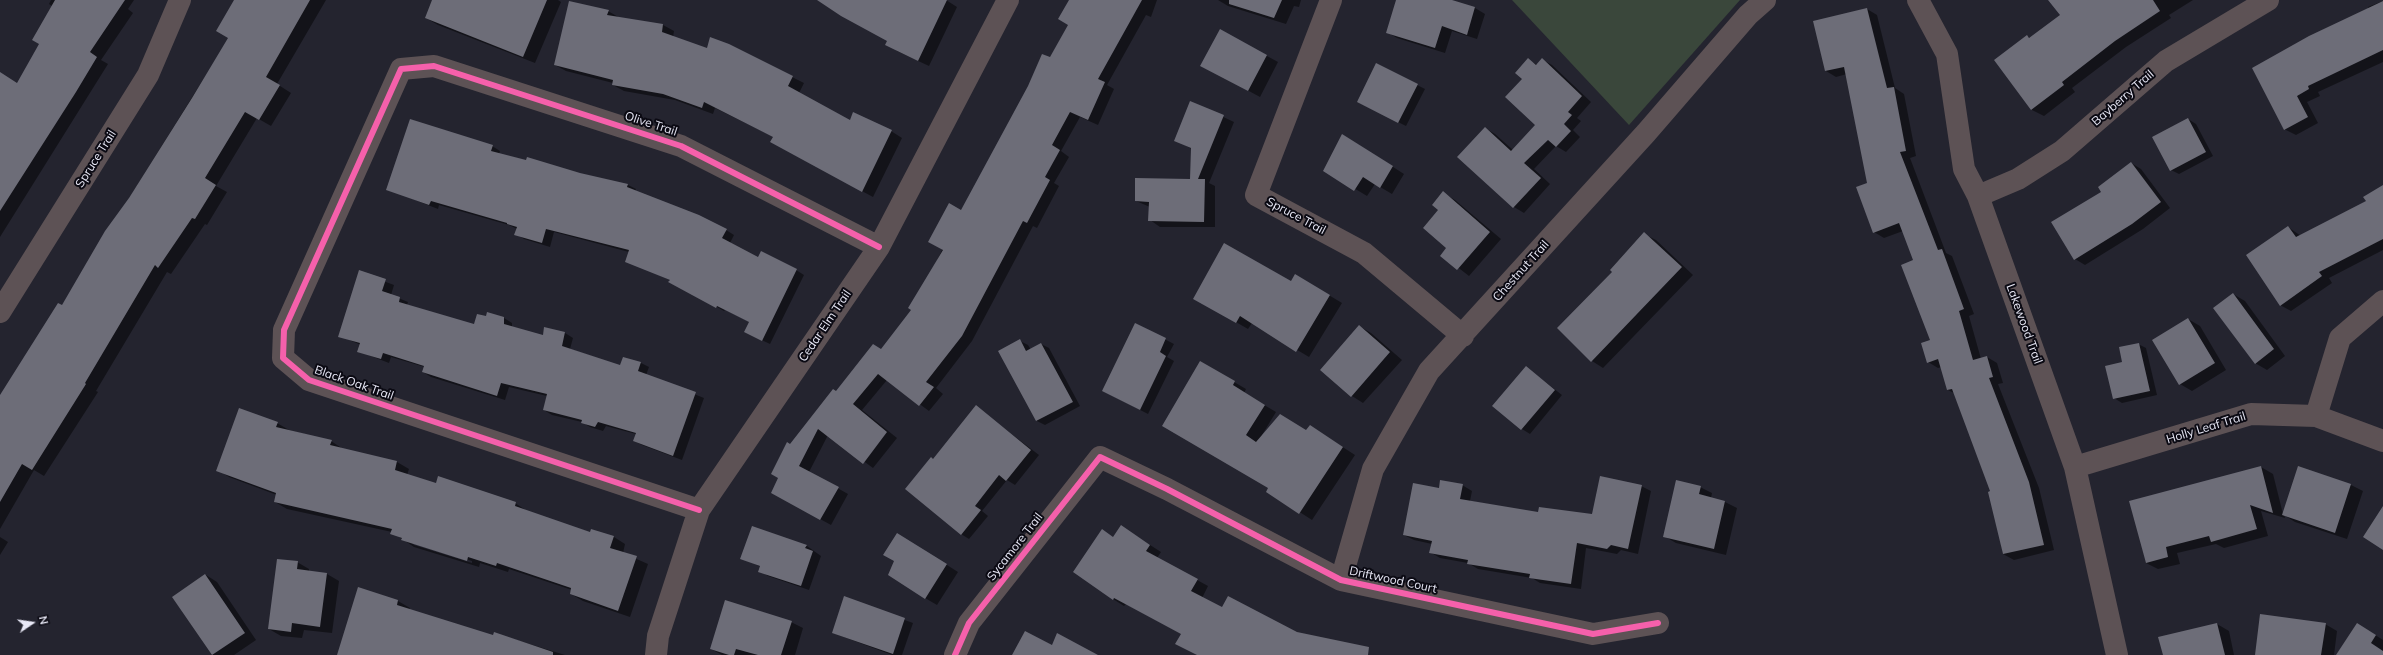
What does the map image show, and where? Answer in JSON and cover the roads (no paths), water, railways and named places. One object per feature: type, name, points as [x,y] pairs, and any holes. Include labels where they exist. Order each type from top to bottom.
[{"type":"street","name":"Spruce Trail","points":[[0,312],[148,76],[180,0]]},
{"type":"street","name":"Cedar Elm Trail","points":[[656,655],[658,636],[699,510],[879,247],[1008,0]]},
{"type":"street","name":"Spruce Trail","points":[[1331,0],[1256,195],[1364,253],[1463,336]]},
{"type":"street","name":"Chestnut Trail","points":[[1341,580],[1372,468],[1429,371],[1463,336],[1646,133],[1748,16],[1765,0]]},
{"type":"street","name":"Lakewood Trail","points":[[1918,0],[1947,54],[1964,169],[1978,196],[2075,467],[2117,655]]},
{"type":"street","name":"Bayberry Trail","points":[[1978,196],[2018,178],[2062,151],[2166,61],[2268,0]]},
{"type":"street","name":"Olive Trail","points":[[401,69],[434,66],[681,146],[879,247]]},
{"type":"street","name":"Black Oak Trail","points":[[401,69],[284,330],[283,358],[309,380],[699,510]]},
{"type":"street","points":[[2316,416],[2340,338],[2383,301]]},
{"type":"street","name":"Holly Leaf Trail","points":[[2075,467],[2251,414],[2316,416],[2383,441]]},
{"type":"street","name":"Driftwood Court","points":[[1100,458],[1167,489],[1341,580],[1593,634],[1658,623]]},
{"type":"street","name":"Sycamore Trail","points":[[955,655],[969,623],[1100,458]]}]
